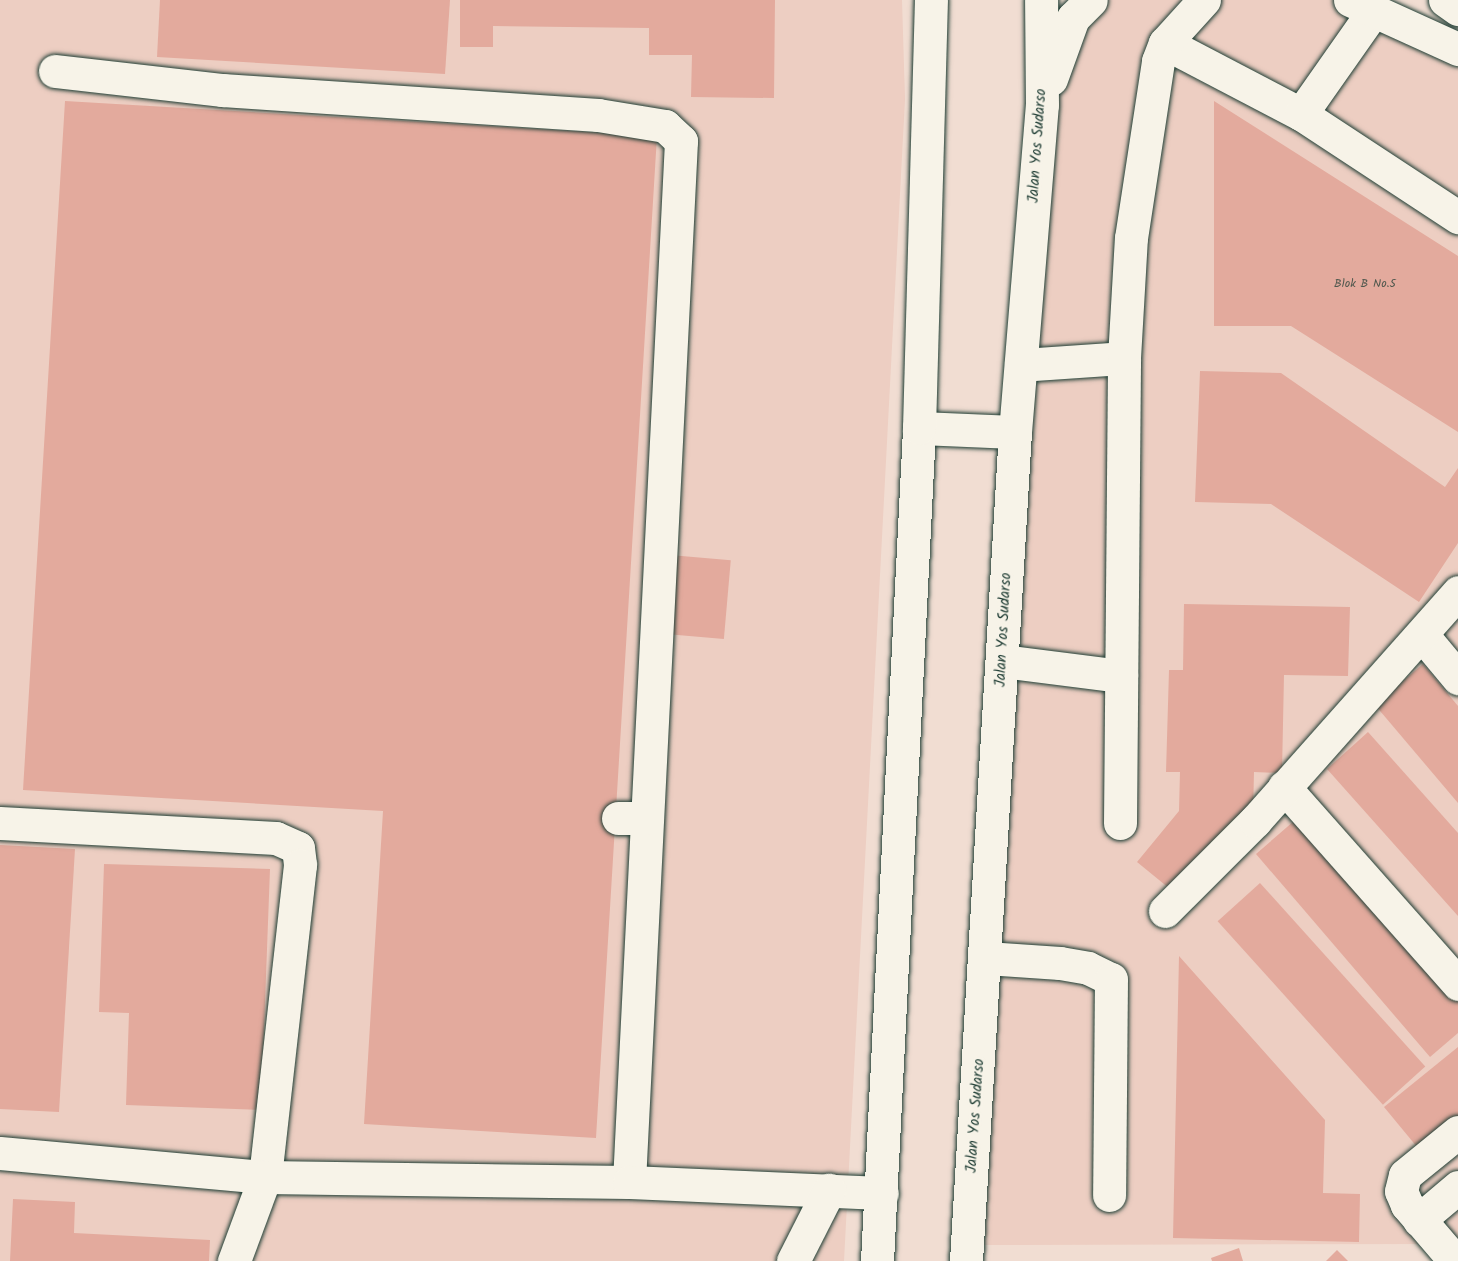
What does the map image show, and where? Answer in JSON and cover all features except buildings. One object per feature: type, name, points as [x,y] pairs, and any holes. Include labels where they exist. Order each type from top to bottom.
[{"type":"main road","points":[[877,1261],[920,428],[931,0]]},
{"type":"main road","name":"Jalan Yos Sudarso","points":[[966,1261],[986,958],[1015,432],[1042,105],[1041,0]]},
{"type":"main road","points":[[1042,105],[1073,18],[1091,0]]},
{"type":"main road","points":[[1120,823],[1125,358],[1131,238],[1158,62],[1165,43],[1204,0]]},
{"type":"main road","points":[[1445,0],[1458,9]]},
{"type":"main road","points":[[1301,114],[1362,5],[1458,49]]},
{"type":"main road","points":[[1165,43],[1301,114],[1458,217]]},
{"type":"main road","points":[[55,71],[222,90],[598,115],[665,126],[681,141],[633,818],[629,1182]]},
{"type":"main road","points":[[1021,365],[1125,358]]},
{"type":"main road","points":[[920,428],[1015,432]]},
{"type":"main road","points":[[1165,911],[1284,787],[1423,636],[1458,592]]},
{"type":"main road","points":[[1423,636],[1458,678]]},
{"type":"main road","points":[[1002,661],[1121,676]]},
{"type":"main road","points":[[1284,787],[1458,984]]},
{"type":"main road","points":[[0,823],[276,838],[298,848],[300,865],[265,1177],[234,1261]]},
{"type":"main road","points":[[986,958],[1060,963],[1088,968],[1111,979],[1109,1195]]},
{"type":"main road","points":[[1455,1261],[1419,1220],[1401,1191],[1405,1175],[1458,1132]]},
{"type":"main road","points":[[0,1153],[265,1177],[629,1182],[882,1193]]},
{"type":"main road","points":[[1419,1220],[1458,1187]]},
{"type":"main road","points":[[773,1261],[817,1190]]},
{"type":"main road","points":[[793,1261],[817,1190]]},
{"type":"shaded area","points":[[0,0],[902,0],[905,99],[844,1261],[0,1261]]},
{"type":"shaded area","points":[[1100,0],[1336,0],[1458,53],[1458,1255],[1449,1244],[969,1245],[1042,105]]}]
